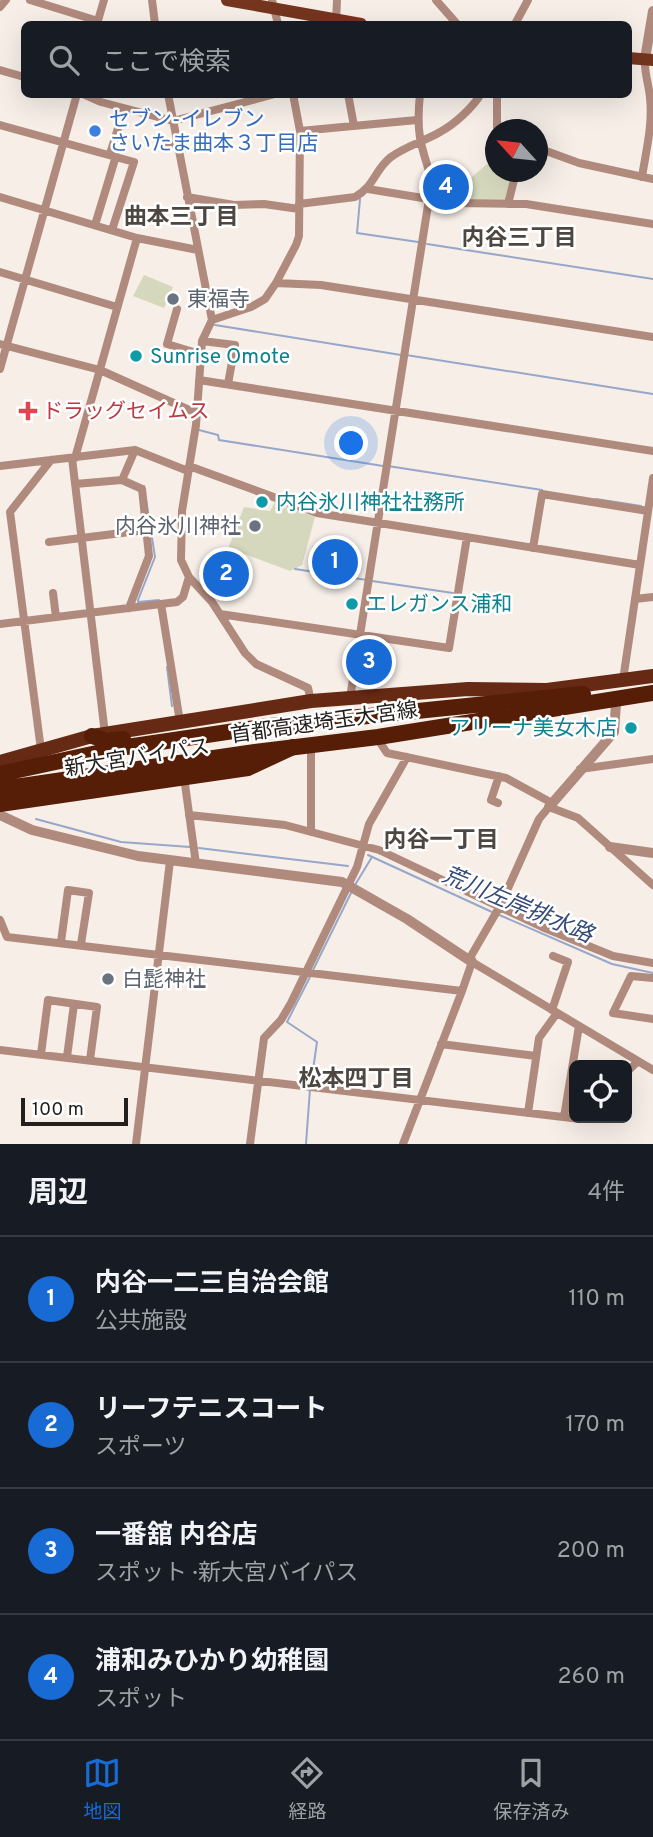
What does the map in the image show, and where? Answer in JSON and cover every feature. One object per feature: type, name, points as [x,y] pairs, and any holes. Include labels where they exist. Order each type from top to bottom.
[{"type":"highway","name":"新大宮バイパス","points":[[0,762],[99,735],[311,701],[468,689],[547,690],[653,676]]},
{"type":"highway","name":"首都高速埼玉大宮線","points":[[0,774],[94,753],[261,727],[653,684]]},
{"type":"highway","name":"首都高速埼玉大宮線","points":[[0,789],[377,737],[653,693]]},
{"type":"highway","name":"新大宮バイパス","points":[[0,802],[20,796],[382,744],[653,699]]},
{"type":"highway","points":[[99,735],[107,741],[260,719],[407,703],[477,703]]},
{"type":"highway","points":[[0,802],[248,768],[293,747]]},
{"type":"main road","points":[[227,0],[273,5],[332,21]]},
{"type":"street","points":[[0,7],[6,0]]},
{"type":"street","points":[[30,0],[91,21]]},
{"type":"street","points":[[98,21],[104,0]]},
{"type":"street","points":[[152,0],[155,21]]},
{"type":"street","points":[[336,21],[337,0]]},
{"type":"street","points":[[436,0],[454,21]]},
{"type":"street","points":[[517,21],[528,0]]},
{"type":"street","points":[[642,177],[651,122],[650,96],[644,74],[649,60],[653,11]]},
{"type":"street","points":[[0,70],[21,76]]},
{"type":"street","points":[[0,369],[3,345],[25,280],[76,98]]},
{"type":"street","points":[[94,98],[124,109],[173,121],[260,98]]},
{"type":"street","points":[[169,98],[212,320],[202,341],[196,413],[182,510],[181,560],[188,577],[220,614],[245,653],[256,664],[307,688],[311,701]]},
{"type":"street","points":[[212,320],[251,307],[265,299],[296,245],[299,236],[300,131],[294,98]]},
{"type":"street","points":[[349,98],[354,126]]},
{"type":"street","points":[[350,698],[432,180],[419,142],[417,120],[420,98]]},
{"type":"street","points":[[187,197],[234,205],[299,207],[355,197],[368,189],[384,163],[443,131],[477,98]]},
{"type":"street","points":[[497,98],[497,119]]},
{"type":"street","points":[[95,225],[124,109]]},
{"type":"street","points":[[300,131],[417,120]]},
{"type":"street","points":[[0,125],[134,162],[112,230]]},
{"type":"street","points":[[158,141],[178,145]]},
{"type":"street","points":[[548,152],[579,163],[653,179]]},
{"type":"street","points":[[508,204],[514,182]]},
{"type":"street","points":[[368,189],[453,203],[526,204],[653,224]]},
{"type":"street","points":[[0,197],[137,238],[198,250]]},
{"type":"street","points":[[99,735],[74,458],[137,238]]},
{"type":"street","points":[[0,272],[117,307]]},
{"type":"street","points":[[276,283],[321,285],[653,337]]},
{"type":"street","points":[[177,309],[167,344],[201,354]]},
{"type":"street","points":[[202,341],[235,345],[228,384]]},
{"type":"street","points":[[3,345],[100,370],[196,413]]},
{"type":"street","points":[[198,380],[653,451]]},
{"type":"street","points":[[122,480],[135,450]]},
{"type":"street","points":[[0,466],[135,450],[317,513],[640,565]]},
{"type":"street","points":[[41,750],[10,512],[51,460]]},
{"type":"street","points":[[624,680],[653,478]]},
{"type":"street","points":[[75,484],[122,480],[142,489],[149,556],[129,608]]},
{"type":"street","points":[[533,548],[542,494],[648,511]]},
{"type":"street","points":[[49,542],[146,530]]},
{"type":"street","points":[[220,614],[449,648],[467,537]]},
{"type":"street","points":[[0,624],[177,602],[183,597],[188,577]]},
{"type":"street","points":[[53,593],[56,617]]},
{"type":"street","points":[[635,599],[653,597]]},
{"type":"street","points":[[161,604],[180,722]]},
{"type":"street","points":[[403,1144],[472,962],[471,956],[497,911],[539,819],[614,732],[616,704]]},
{"type":"street","points":[[382,744],[387,752],[499,776],[578,818],[653,886]]},
{"type":"street","points":[[311,753],[311,832]]},
{"type":"street","points":[[250,1144],[264,1038],[281,1020],[311,972],[352,887],[369,824],[407,757]]},
{"type":"street","points":[[580,769],[653,758]]},
{"type":"street","points":[[183,771],[196,864]]},
{"type":"street","points":[[498,803],[491,800],[499,776]]},
{"type":"street","points":[[20,796],[6,806],[3,817],[78,842],[138,856],[330,880],[352,887],[555,1012],[603,1036],[637,1062],[653,1070]]},
{"type":"street","points":[[189,815],[285,825],[363,849],[379,850],[497,911],[613,956],[653,963]]},
{"type":"street","points":[[610,847],[653,853]]},
{"type":"street","points":[[136,1144],[170,861]]},
{"type":"street","points":[[61,942],[68,890],[89,893],[81,944]]},
{"type":"street","points":[[0,920],[7,937],[461,991]]},
{"type":"street","points":[[528,1113],[539,1038],[555,1012],[568,962],[553,956]]},
{"type":"street","points":[[653,978],[631,976],[613,1013],[653,1019]]},
{"type":"street","points":[[41,1054],[48,1000],[97,1007],[90,1060]]},
{"type":"street","points":[[67,1057],[74,1004]]},
{"type":"street","points":[[564,1117],[579,1026]]},
{"type":"street","points":[[441,1044],[536,1056]]},
{"type":"street","points":[[0,1050],[569,1118]]},
{"type":"street","points":[[632,1067],[637,1062]]},
{"type":"green space","points":[[485,166],[485,182],[511,182],[506,201],[465,200],[458,189]]},
{"type":"green space","points":[[144,275],[173,287],[164,308],[133,296]]},
{"type":"green space","points":[[275,502],[315,517],[302,565],[290,571],[239,552],[232,595],[218,593],[218,555],[220,550],[237,553],[228,549],[244,507],[270,511]]},
{"type":"green space","points":[[312,546],[332,550],[327,572],[308,568]]},
{"type":"waterway","points":[[360,199],[357,233],[418,242]]},
{"type":"waterway","points":[[427,244],[653,279]]},
{"type":"waterway","points":[[215,325],[401,355]]},
{"type":"waterway","points":[[406,355],[653,394]]},
{"type":"waterway","points":[[199,430],[218,435],[219,440],[383,466]]},
{"type":"waterway","points":[[388,466],[542,490]]},
{"type":"waterway","points":[[144,486],[155,557],[138,602],[159,600],[160,603]]},
{"type":"waterway","points":[[596,499],[641,506]]},
{"type":"waterway","points":[[295,569],[367,580]]},
{"type":"waterway","points":[[372,581],[453,593]]},
{"type":"waterway","points":[[167,667],[172,706]]},
{"type":"waterway","points":[[36,819],[121,842],[190,847]]},
{"type":"waterway","points":[[199,848],[348,866]]},
{"type":"waterway","name":"荒川左岸排水路","points":[[368,855],[492,912]]},
{"type":"waterway","name":"荒川左岸排水路","points":[[355,885],[372,857]]},
{"type":"waterway","name":"荒川左岸排水路","points":[[313,970],[351,893]]},
{"type":"waterway","name":"荒川左岸排水路","points":[[497,914],[612,964],[653,973]]},
{"type":"waterway","points":[[311,975],[287,1022],[317,1042],[311,1084]]},
{"type":"waterway","points":[[306,1144],[310,1089]]},
{"type":"place","name":"セブン-イレブン さいたま曲本３丁目店","points":[[95,131]]},
{"type":"place","name":"浦和みひかり幼稚園","points":[[446,187]]},
{"type":"place","name":"東福寺","points":[[173,299]]},
{"type":"place","name":"Sunrise Omote","points":[[136,356]]},
{"type":"place","name":"ドラッグセイムス","points":[[28,411]]},
{"type":"place","name":"内谷氷川神社社務所","points":[[262,502]]},
{"type":"place","name":"内谷氷川神社","points":[[255,526]]},
{"type":"place","name":"内谷一二三自治会館","points":[[335,562]]},
{"type":"place","name":"リーフテニスコート","points":[[226,574]]},
{"type":"place","name":"エレガンス浦和","points":[[352,604]]},
{"type":"place","name":"一番舘 内谷店","points":[[369,662]]},
{"type":"place","name":"アリーナ美女木店","points":[[631,728]]},
{"type":"place","name":"白髭神社","points":[[108,979]]},
{"type":"district","name":"曲本三丁目","points":[[181,216]]},
{"type":"district","name":"内谷三丁目","points":[[519,237]]},
{"type":"district","name":"内谷一丁目","points":[[441,839]]},
{"type":"district","name":"松本四丁目","points":[[356,1078]]}]
